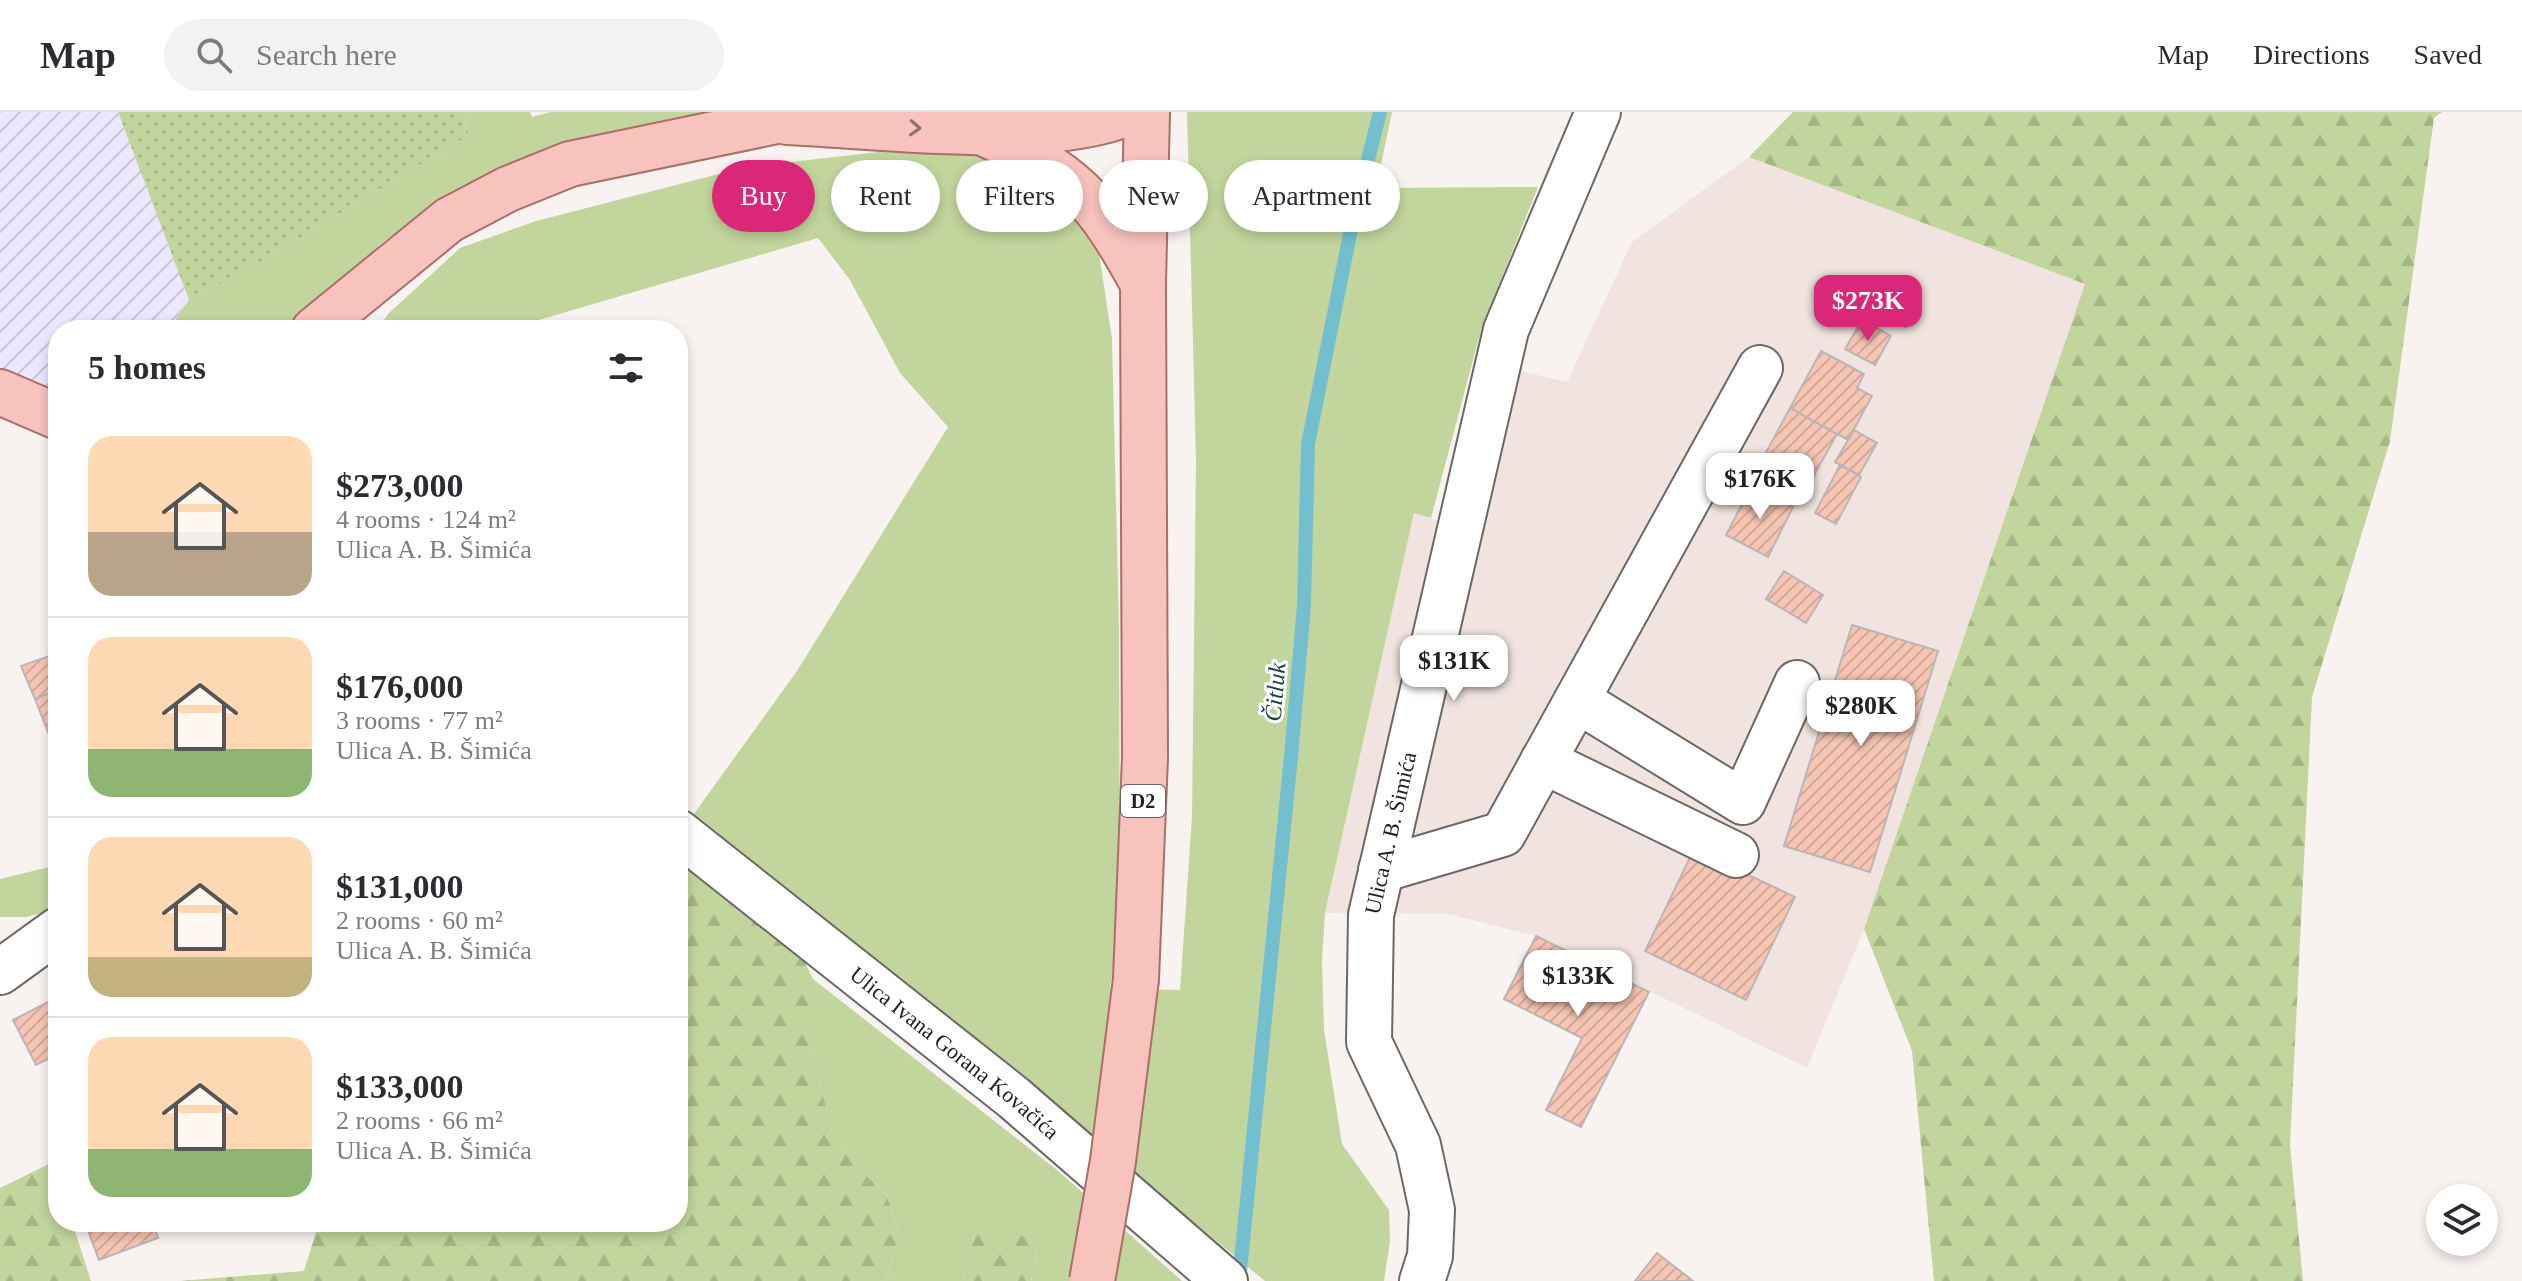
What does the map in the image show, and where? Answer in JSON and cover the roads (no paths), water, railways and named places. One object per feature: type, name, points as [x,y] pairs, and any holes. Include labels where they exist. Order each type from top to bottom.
[{"type":"main road","points":[[326,320],[449,220],[508,189],[570,164],[801,117],[979,131],[1084,125],[1130,112]]},
{"type":"main road","name":"D2","points":[[1092,1281],[1113,1161],[1136,979],[1145,757],[1143,284],[1147,112]]},
{"type":"main road","points":[[979,131],[1027,152],[1076,183],[1112,227],[1143,284]]},
{"type":"main road","points":[[364,320],[405,256]]},
{"type":"main road","points":[[0,392],[48,413]]},
{"type":"street","name":"Ulica A. B. Šimića","points":[[1422,1281],[1430,1256],[1432,1210],[1418,1145],[1369,1042],[1371,915],[1506,330],[1598,112]]},
{"type":"street","points":[[1381,870],[1503,834],[1760,368]]},
{"type":"street","points":[[1577,700],[1743,802],[1797,683]]},
{"type":"street","points":[[1543,761],[1736,855]]},
{"type":"street","name":"Ulica Ivana Gorana Kovačića","points":[[688,840],[1014,1098],[1215,1273]]},
{"type":"street","points":[[0,933],[48,934]]},
{"type":"street","points":[[0,972],[48,936]]},
{"type":"waterway","name":"Čitluk","points":[[1239,1281],[1304,605],[1308,444],[1353,219],[1380,112]]}]
